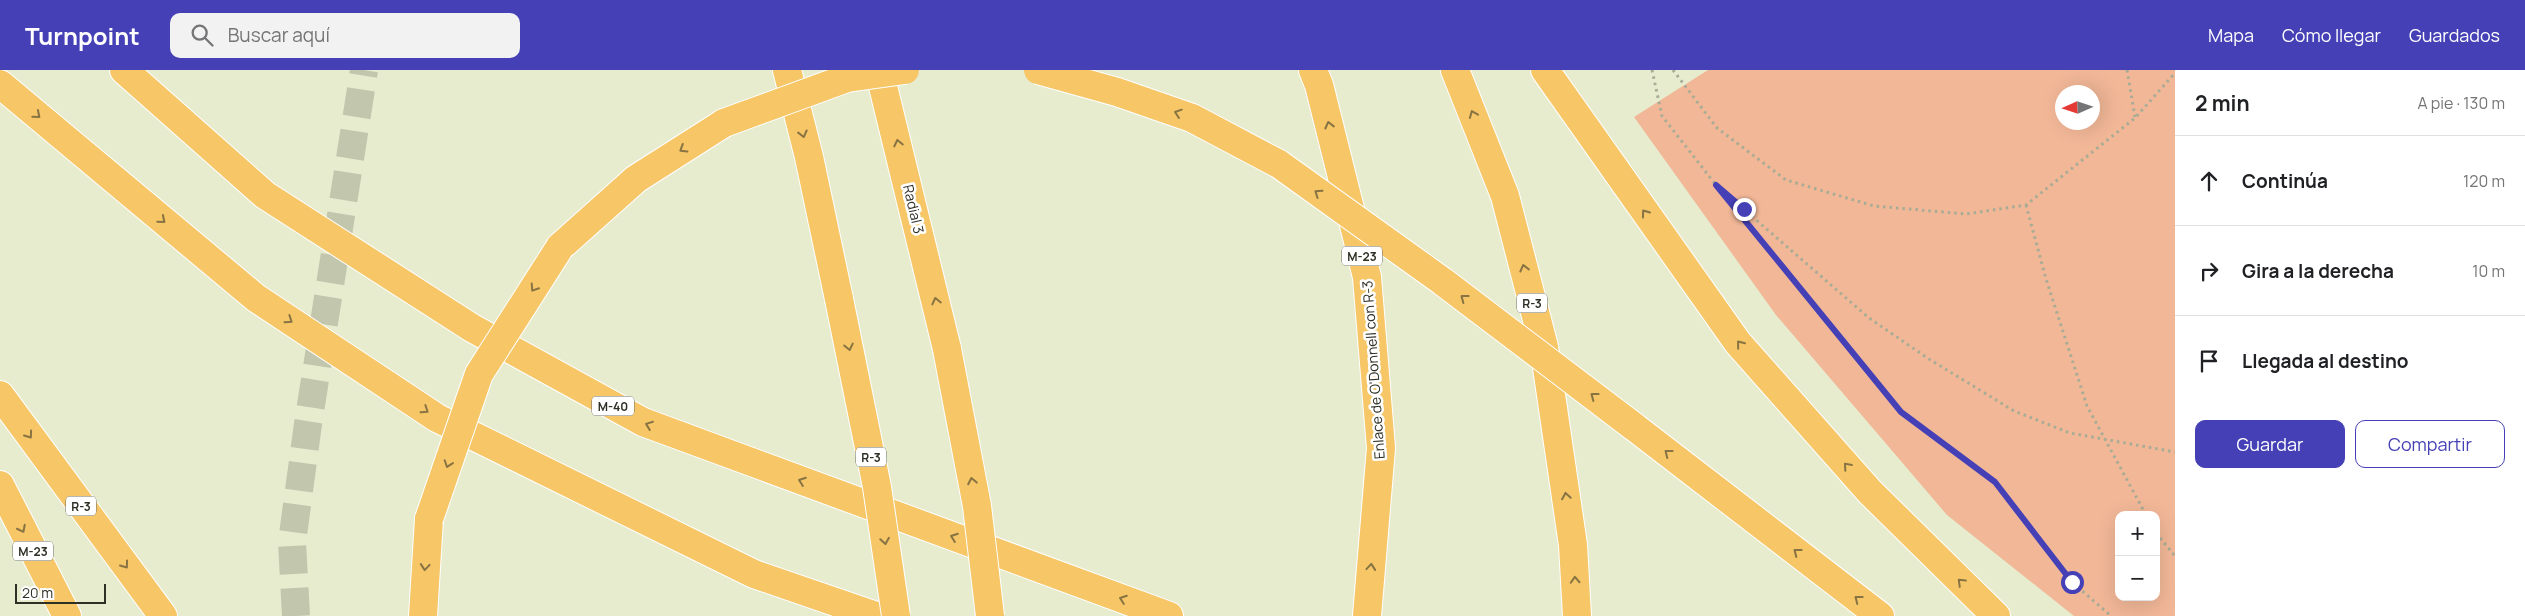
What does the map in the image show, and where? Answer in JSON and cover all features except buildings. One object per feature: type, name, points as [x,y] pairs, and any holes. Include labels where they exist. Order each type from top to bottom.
[{"type":"highway","name":"M-40","points":[[124,70],[265,195],[472,328],[643,422],[1169,616]]},
{"type":"highway","name":"R-3","points":[[787,70],[809,157],[877,487],[896,616]]},
{"type":"highway","name":"Radial 3","points":[[880,70],[947,349],[977,506],[990,616]]},
{"type":"highway","points":[[423,616],[429,519],[480,374],[560,247],[636,179],[724,123],[847,78],[905,70]]},
{"type":"highway","points":[[1038,70],[1116,92],[1192,118],[1279,164],[1442,281],[1880,616]]},
{"type":"highway","name":"Enlace de O'Donnell con R-3","points":[[1313,70],[1319,85],[1367,277],[1381,448],[1367,616]]},
{"type":"highway","name":"R-3","points":[[1455,70],[1505,196],[1544,347],[1573,545],[1577,616]]},
{"type":"highway","points":[[1545,70],[1738,343],[1870,492],[1996,616]]},
{"type":"highway","points":[[0,84],[256,298],[437,418],[754,574],[876,616]]},
{"type":"highway","name":"R-3","points":[[0,395],[162,616]]},
{"type":"highway","name":"M-23","points":[[0,486],[67,616]]},
{"type":"path","points":[[1652,70],[1662,116],[1901,412],[1995,482],[2072,582],[2111,616]]},
{"type":"path","points":[[1673,70],[1717,128],[1786,180],[1874,206],[1966,214],[2026,205],[2135,118],[2175,73]]},
{"type":"path","points":[[2127,70],[2135,118]]},
{"type":"path","points":[[1716,185],[1869,318],[1928,359],[2014,411],[2070,433],[2175,452]]},
{"type":"path","points":[[2026,205],[2046,279],[2087,406],[2144,511]]},
{"type":"path","points":[[2160,538],[2175,556]]},
{"type":"shaded area","points":[[1708,70],[2175,70],[2175,616],[2074,616],[1947,515],[1776,315],[1634,117]]},
{"type":"tunnel","points":[[296,616],[292,542],[308,424],[364,70]]},
{"type":"route","points":[[1744,209],[1716,185],[1901,412],[1995,482],[2072,582]]}]
